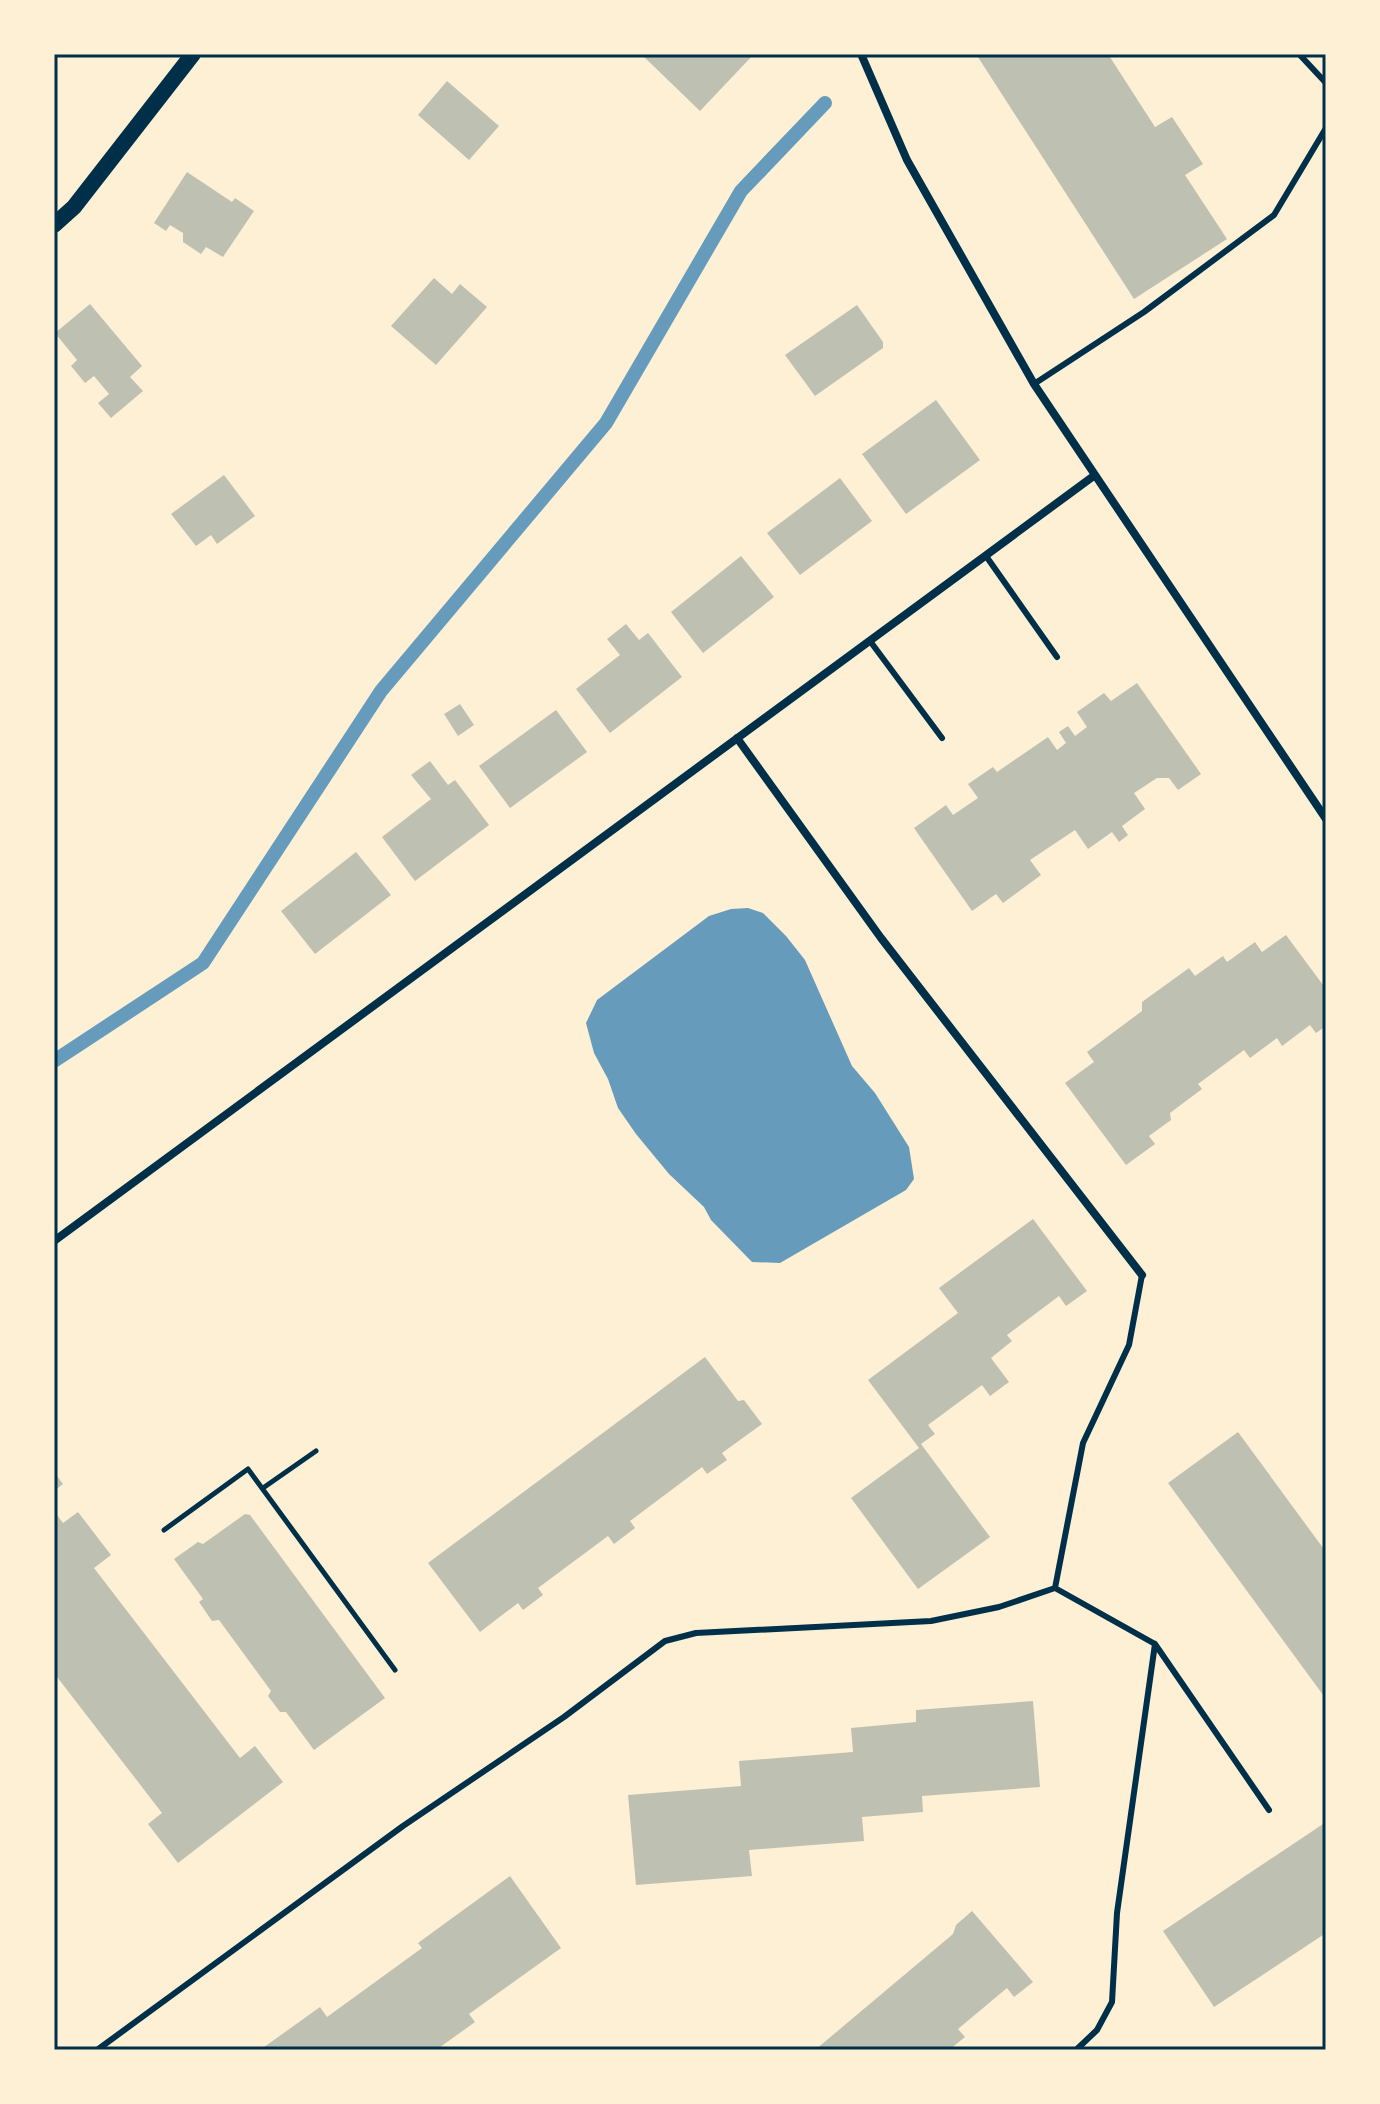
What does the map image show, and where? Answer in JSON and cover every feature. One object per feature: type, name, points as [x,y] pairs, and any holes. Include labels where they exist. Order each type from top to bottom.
[{"type":"main road","points":[[54,225],[74,207],[193,54]]},
{"type":"street","points":[[861,54],[907,160],[1034,384],[1326,819]]},
{"type":"street","points":[[54,1241],[1095,475]]},
{"type":"street","points":[[737,738],[881,938],[1142,1275]]},
{"type":"lane","points":[[1299,54],[1326,83]]},
{"type":"lane","points":[[1034,384],[1144,312],[1274,215],[1326,128]]},
{"type":"lane","points":[[986,556],[1057,657]]},
{"type":"lane","points":[[870,641],[942,738]]},
{"type":"lane","points":[[1055,1588],[1083,1443],[1129,1345],[1142,1275]]},
{"type":"lane","points":[[97,2050],[403,1826],[564,1717],[665,1641],[696,1633],[931,1621],[999,1607],[1055,1588],[1155,1644],[1269,1810]]},
{"type":"lane","points":[[1076,2050],[1097,2030],[1112,2002],[1117,1913],[1155,1644]]},
{"type":"path","points":[[263,1488],[316,1451]]},
{"type":"path","points":[[164,1530],[248,1469],[395,1670]]},
{"type":"water","points":[[748,908],[763,913],[805,960],[852,1066],[875,1093],[909,1147],[914,1179],[906,1190],[780,1263],[752,1262],[711,1220],[704,1207],[669,1174],[636,1134],[618,1108],[608,1079],[594,1053],[586,1023],[597,1000],[709,916],[731,909]]},
{"type":"building","points":[[641,54],[754,54],[700,111]]},
{"type":"building","points":[[976,54],[1108,54],[1155,127],[1172,117],[1203,164],[1185,175],[1227,239],[1134,299]]},
{"type":"building","points":[[447,81],[499,126],[469,160],[418,115]]},
{"type":"building","points":[[187,172],[232,202],[235,198],[254,211],[223,257],[206,247],[201,254],[183,242],[183,233],[170,225],[166,231],[154,223]]},
{"type":"building","points":[[434,278],[452,294],[460,284],[487,307],[436,365],[391,326]]},
{"type":"building","points":[[90,304],[142,366],[130,377],[143,391],[111,418],[98,403],[109,394],[94,376],[85,383],[71,366],[77,360],[55,333]]},
{"type":"building","points":[[857,305],[883,342],[883,348],[815,396],[785,355]]},
{"type":"building","points":[[936,400],[980,460],[906,514],[862,454]]},
{"type":"building","points":[[224,475],[255,516],[217,544],[211,535],[196,546],[171,514]]},
{"type":"building","points":[[840,478],[872,521],[800,575],[767,533]]},
{"type":"building","points":[[741,556],[774,597],[703,653],[671,612]]},
{"type":"building","points":[[626,624],[639,640],[648,633],[682,677],[610,733],[576,689],[620,655],[607,639]]},
{"type":"building","points":[[1137,683],[1201,774],[1178,790],[1169,778],[1157,778],[1134,793],[1145,809],[1122,826],[1128,835],[1119,842],[1112,832],[1088,849],[1075,830],[1030,860],[1041,875],[1003,903],[996,894],[972,911],[914,828],[946,805],[953,815],[978,798],[968,784],[993,767],[997,772],[1048,737],[1057,750],[1066,743],[1059,732],[1068,726],[1075,736],[1087,727],[1077,712],[1104,693],[1111,701]]},
{"type":"building","points":[[460,704],[474,725],[458,736],[444,714]]},
{"type":"building","points":[[556,710],[587,752],[510,808],[479,766]]},
{"type":"building","points":[[430,761],[448,785],[455,780],[489,825],[415,881],[382,837],[431,799],[411,775]]},
{"type":"building","points":[[356,852],[391,895],[315,954],[281,911]]},
{"type":"building","points":[[1286,935],[1326,989],[1326,1026],[1316,1033],[1310,1025],[1282,1046],[1277,1038],[1250,1058],[1244,1050],[1198,1084],[1202,1089],[1170,1113],[1171,1120],[1149,1136],[1155,1144],[1126,1165],[1065,1083],[1094,1062],[1087,1052],[1142,1011],[1142,1002],[1189,968],[1195,976],[1223,956],[1227,962],[1255,942],[1262,952]]},
{"type":"building","points":[[1033,1219],[1087,1291],[1066,1306],[1059,1296],[1007,1335],[1012,1341],[991,1358],[1009,1382],[990,1396],[982,1385],[928,1425],[935,1434],[921,1444],[990,1537],[918,1589],[851,1498],[919,1448],[868,1380],[958,1313],[939,1288]]},
{"type":"building","points":[[705,1357],[738,1401],[744,1400],[762,1424],[722,1453],[727,1460],[707,1474],[702,1467],[630,1521],[635,1528],[614,1544],[608,1536],[538,1588],[543,1595],[523,1610],[518,1603],[480,1632],[428,1563]]},
{"type":"building","points":[[1238,1432],[1326,1552],[1326,1699],[1168,1483]]},
{"type":"building","points":[[54,1472],[63,1484],[54,1491]]},
{"type":"building","points":[[54,1511],[63,1523],[78,1512],[111,1555],[94,1568],[240,1758],[255,1746],[283,1782],[178,1863],[148,1824],[162,1813],[54,1673]]},
{"type":"building","points":[[245,1514],[250,1515],[385,1698],[314,1750],[286,1712],[280,1712],[268,1696],[271,1691],[219,1620],[212,1621],[199,1602],[203,1599],[174,1559],[198,1542],[203,1544]]},
{"type":"building","points":[[1033,1701],[1040,1787],[922,1796],[923,1812],[862,1817],[864,1841],[749,1850],[752,1876],[636,1885],[628,1795],[741,1786],[739,1761],[853,1752],[851,1728],[916,1722],[916,1710]]},
{"type":"building","points":[[1326,1822],[1326,1933],[1214,2007],[1163,1931]]},
{"type":"building","points":[[510,1876],[561,1948],[469,2014],[475,2022],[436,2050],[260,2050],[320,2007],[327,2017],[422,1948],[418,1943]]},
{"type":"building","points":[[972,1911],[1033,1982],[1014,1997],[1007,1988],[958,2029],[965,2037],[949,2050],[815,2050],[953,1934],[956,1925]]},
{"type":"waterway","points":[[54,1061],[203,963],[381,691],[606,423],[741,191],[825,103]]}]
